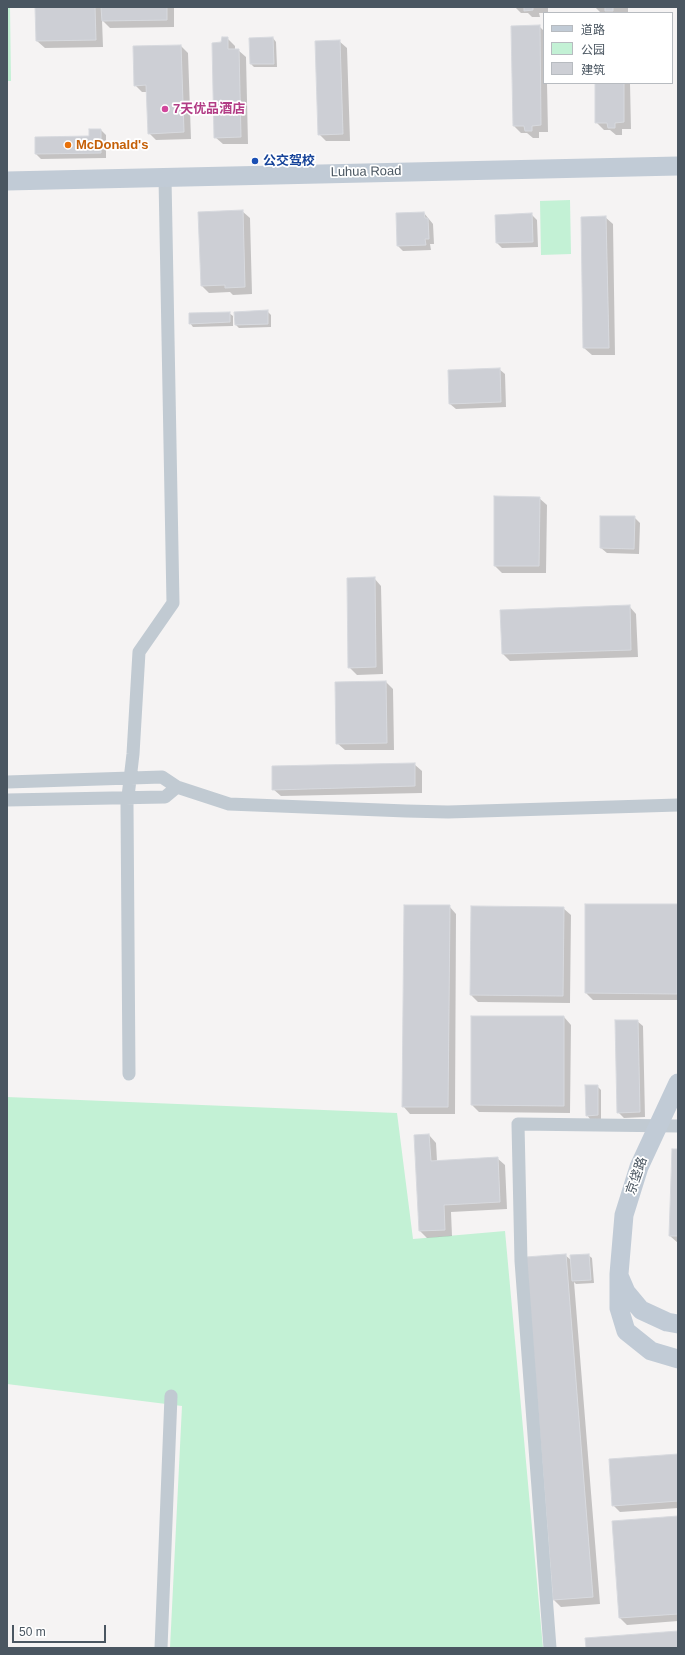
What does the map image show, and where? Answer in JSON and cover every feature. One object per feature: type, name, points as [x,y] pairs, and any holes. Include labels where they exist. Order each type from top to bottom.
[{"type":"street","name":"Luhua Road","points":[[7,181],[678,166]]},
{"type":"street","points":[[129,1074],[128,797],[133,754],[139,652],[173,604],[165,178]]},
{"type":"street","points":[[7,782],[162,777],[177,787],[229,804],[406,811],[448,812],[678,805]]},
{"type":"street","points":[[7,800],[165,797],[177,787]]},
{"type":"street","name":"京垡路","points":[[678,1083],[639,1167],[624,1215],[619,1274],[619,1308],[626,1331],[651,1351],[678,1359]]},
{"type":"street","points":[[550,1648],[521,1261],[518,1124],[678,1126]]},
{"type":"street","points":[[619,1274],[626,1292],[641,1310],[667,1322],[678,1324]]},
{"type":"street","points":[[160,1648],[170,1396]]},
{"type":"green space","points":[[7,7],[10,7],[11,81],[7,81]]},
{"type":"green space","points":[[570,200],[571,254],[541,255],[540,201]]},
{"type":"green space","points":[[7,1097],[397,1113],[413,1239],[505,1231],[543,1648],[170,1648],[182,1406],[7,1384]]},
{"type":"building","points":[[35,7],[95,7],[96,40],[36,41]]},
{"type":"building","points":[[101,7],[167,7],[167,20],[102,21]]},
{"type":"building","points":[[524,7],[533,7],[533,10],[524,11]]},
{"type":"building","points":[[605,7],[613,7],[613,11],[605,11]]},
{"type":"building","points":[[540,25],[541,125],[532,126],[532,131],[525,131],[524,126],[513,126],[511,26]]},
{"type":"building","points":[[222,37],[228,37],[228,49],[239,49],[241,137],[214,138],[212,43],[221,42]]},
{"type":"building","points":[[273,37],[274,64],[250,64],[249,38]]},
{"type":"building","points":[[340,40],[343,134],[318,135],[315,41]]},
{"type":"building","name":"7天优品酒店","points":[[181,45],[184,132],[148,134],[146,85],[134,86],[133,46]]},
{"type":"building","points":[[595,84],[624,84],[624,122],[615,123],[615,128],[608,128],[607,123],[595,123]]},
{"type":"building","name":"McDonald's","points":[[89,129],[101,129],[101,153],[35,154],[35,137],[89,136]]},
{"type":"building","points":[[243,210],[245,287],[225,288],[225,285],[201,286],[198,212]]},
{"type":"building","points":[[424,212],[425,218],[428,218],[429,239],[425,239],[426,245],[397,246],[396,213]]},
{"type":"building","points":[[532,213],[533,242],[496,243],[495,215]]},
{"type":"building","points":[[606,216],[609,348],[583,348],[581,217]]},
{"type":"building","points":[[268,310],[268,324],[235,325],[234,312]]},
{"type":"building","points":[[230,312],[230,322],[189,324],[189,313]]},
{"type":"building","points":[[500,368],[501,402],[449,404],[448,370]]},
{"type":"building","points":[[494,496],[540,497],[539,566],[494,566]]},
{"type":"building","points":[[600,516],[635,516],[634,549],[600,548]]},
{"type":"building","points":[[375,577],[376,667],[348,668],[347,578]]},
{"type":"building","points":[[630,605],[631,650],[502,654],[500,610]]},
{"type":"building","points":[[386,681],[387,743],[336,744],[335,682]]},
{"type":"building","points":[[415,763],[415,786],[272,790],[272,766]]},
{"type":"building","points":[[585,904],[678,904],[677,994],[585,993]]},
{"type":"building","points":[[404,905],[450,905],[448,1107],[402,1107]]},
{"type":"building","points":[[471,906],[564,907],[563,996],[470,995]]},
{"type":"building","points":[[471,1016],[564,1016],[564,1106],[471,1105]]},
{"type":"building","points":[[615,1020],[638,1020],[640,1112],[617,1113]]},
{"type":"building","points":[[585,1085],[598,1085],[598,1115],[586,1116]]},
{"type":"building","points":[[429,1134],[431,1161],[498,1157],[500,1202],[444,1205],[445,1230],[419,1231],[414,1135]]},
{"type":"building","points":[[672,1149],[678,1149],[678,1236],[669,1236]]},
{"type":"building","points":[[566,1254],[593,1597],[553,1600],[526,1257]]},
{"type":"building","points":[[589,1254],[591,1280],[572,1281],[570,1255]]},
{"type":"building","points":[[678,1454],[678,1501],[612,1506],[609,1459]]},
{"type":"building","points":[[678,1516],[678,1614],[619,1618],[612,1521]]},
{"type":"building","points":[[678,1631],[678,1648],[586,1648],[585,1638]]},
{"type":"place","name":"7天优品酒店","points":[[165,109]]},
{"type":"place","name":"McDonald's","points":[[68,145]]},
{"type":"place","name":"公交驾校","points":[[255,161]]}]
